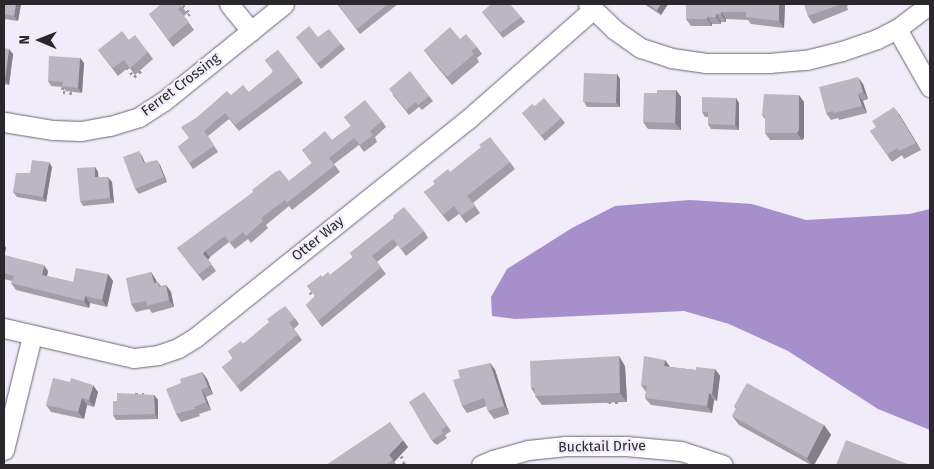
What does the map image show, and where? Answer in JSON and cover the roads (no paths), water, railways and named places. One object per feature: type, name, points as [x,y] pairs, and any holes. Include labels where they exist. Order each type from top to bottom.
[{"type":"street","points":[[230,4],[251,31]]},
{"type":"street","name":"Ferret Crossing","points":[[4,122],[52,130],[81,131],[110,126],[139,117],[164,101],[284,4]]},
{"type":"street","points":[[590,7],[615,30],[641,48],[671,58],[705,63],[769,64],[806,60],[842,51],[877,39],[897,29],[930,4]]},
{"type":"street","name":"Otter Way","points":[[4,328],[134,358],[158,355],[178,348],[196,337],[467,120],[590,7]]},
{"type":"street","points":[[897,29],[930,87]]},
{"type":"street","points":[[4,450],[32,336]]},
{"type":"street","name":"Bucktail Drive","points":[[481,465],[528,450],[564,446],[626,446],[682,451],[723,465]]}]
